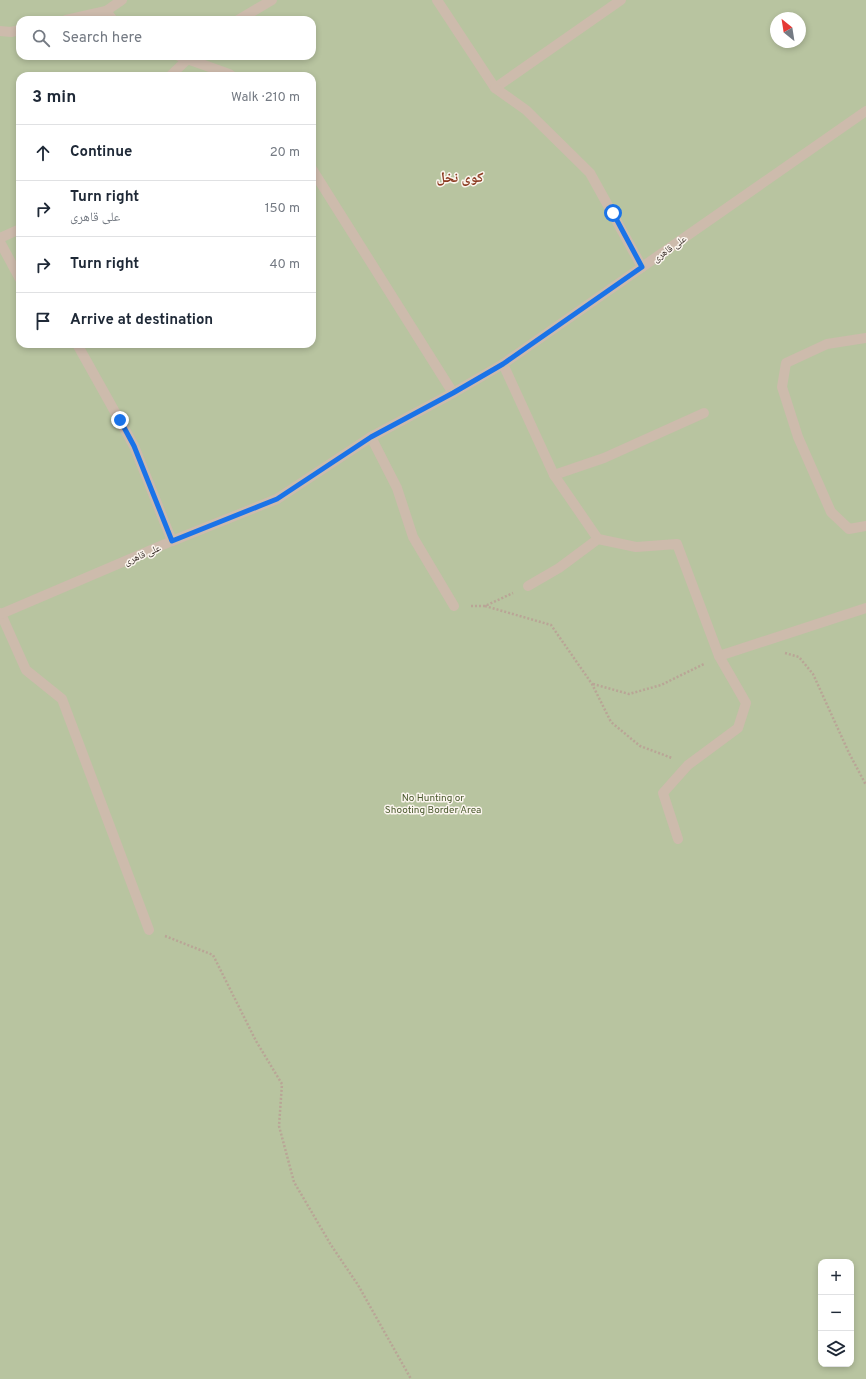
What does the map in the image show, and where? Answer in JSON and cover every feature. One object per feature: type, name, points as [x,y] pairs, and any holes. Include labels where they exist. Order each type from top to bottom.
[{"type":"street","points":[[84,16],[106,11],[122,0]]},
{"type":"street","points":[[245,16],[272,0]]},
{"type":"street","points":[[437,0],[495,88],[526,110],[590,173],[642,267]]},
{"type":"street","points":[[495,88],[621,0]]},
{"type":"street","points":[[106,11],[110,16]]},
{"type":"street","points":[[0,31],[16,31]]},
{"type":"street","points":[[173,72],[183,60]]},
{"type":"street","points":[[194,60],[224,72]]},
{"type":"street","name":"علی قاهری","points":[[0,614],[172,541],[277,499],[371,437],[503,364],[866,111]]},
{"type":"street","points":[[316,175],[453,393]]},
{"type":"street","points":[[0,238],[16,231]]},
{"type":"street","points":[[0,242],[16,272]]},
{"type":"street","points":[[866,338],[827,344],[786,363],[782,387],[798,437],[831,512],[849,529],[866,526]]},
{"type":"street","points":[[79,348],[134,446],[172,541]]},
{"type":"street","points":[[503,364],[554,475],[598,538],[636,547],[677,544],[719,656],[746,703],[738,728],[688,765],[663,793],[678,839]]},
{"type":"street","points":[[554,475],[604,458],[704,413]]},
{"type":"street","points":[[371,437],[397,488],[413,537],[454,606]]},
{"type":"street","points":[[528,586],[559,568],[598,538]]},
{"type":"street","points":[[719,656],[866,608]]},
{"type":"street","points":[[0,614],[26,670],[62,699],[150,930]]},
{"type":"path","points":[[485,606],[528,586]]},
{"type":"path","points":[[454,606],[485,606],[551,625],[592,684],[612,722],[640,746],[688,765]]},
{"type":"path","points":[[785,653],[799,657],[813,674],[849,753],[866,785]]},
{"type":"path","points":[[592,684],[629,694],[661,685],[719,656]]},
{"type":"path","points":[[150,930],[213,955],[256,1041],[282,1084],[279,1126],[294,1182],[331,1245],[358,1285],[411,1379]]},
{"type":"green space","name":"No Hunting or Shooting Border Area","points":[[0,0],[866,0],[866,1379],[0,1379]]},
{"type":"district","name":"کوی نخل","points":[[460,177]]},
{"type":"route","points":[[120,420],[134,446],[172,541],[277,499],[371,437],[503,364],[642,267],[613,213]]}]
